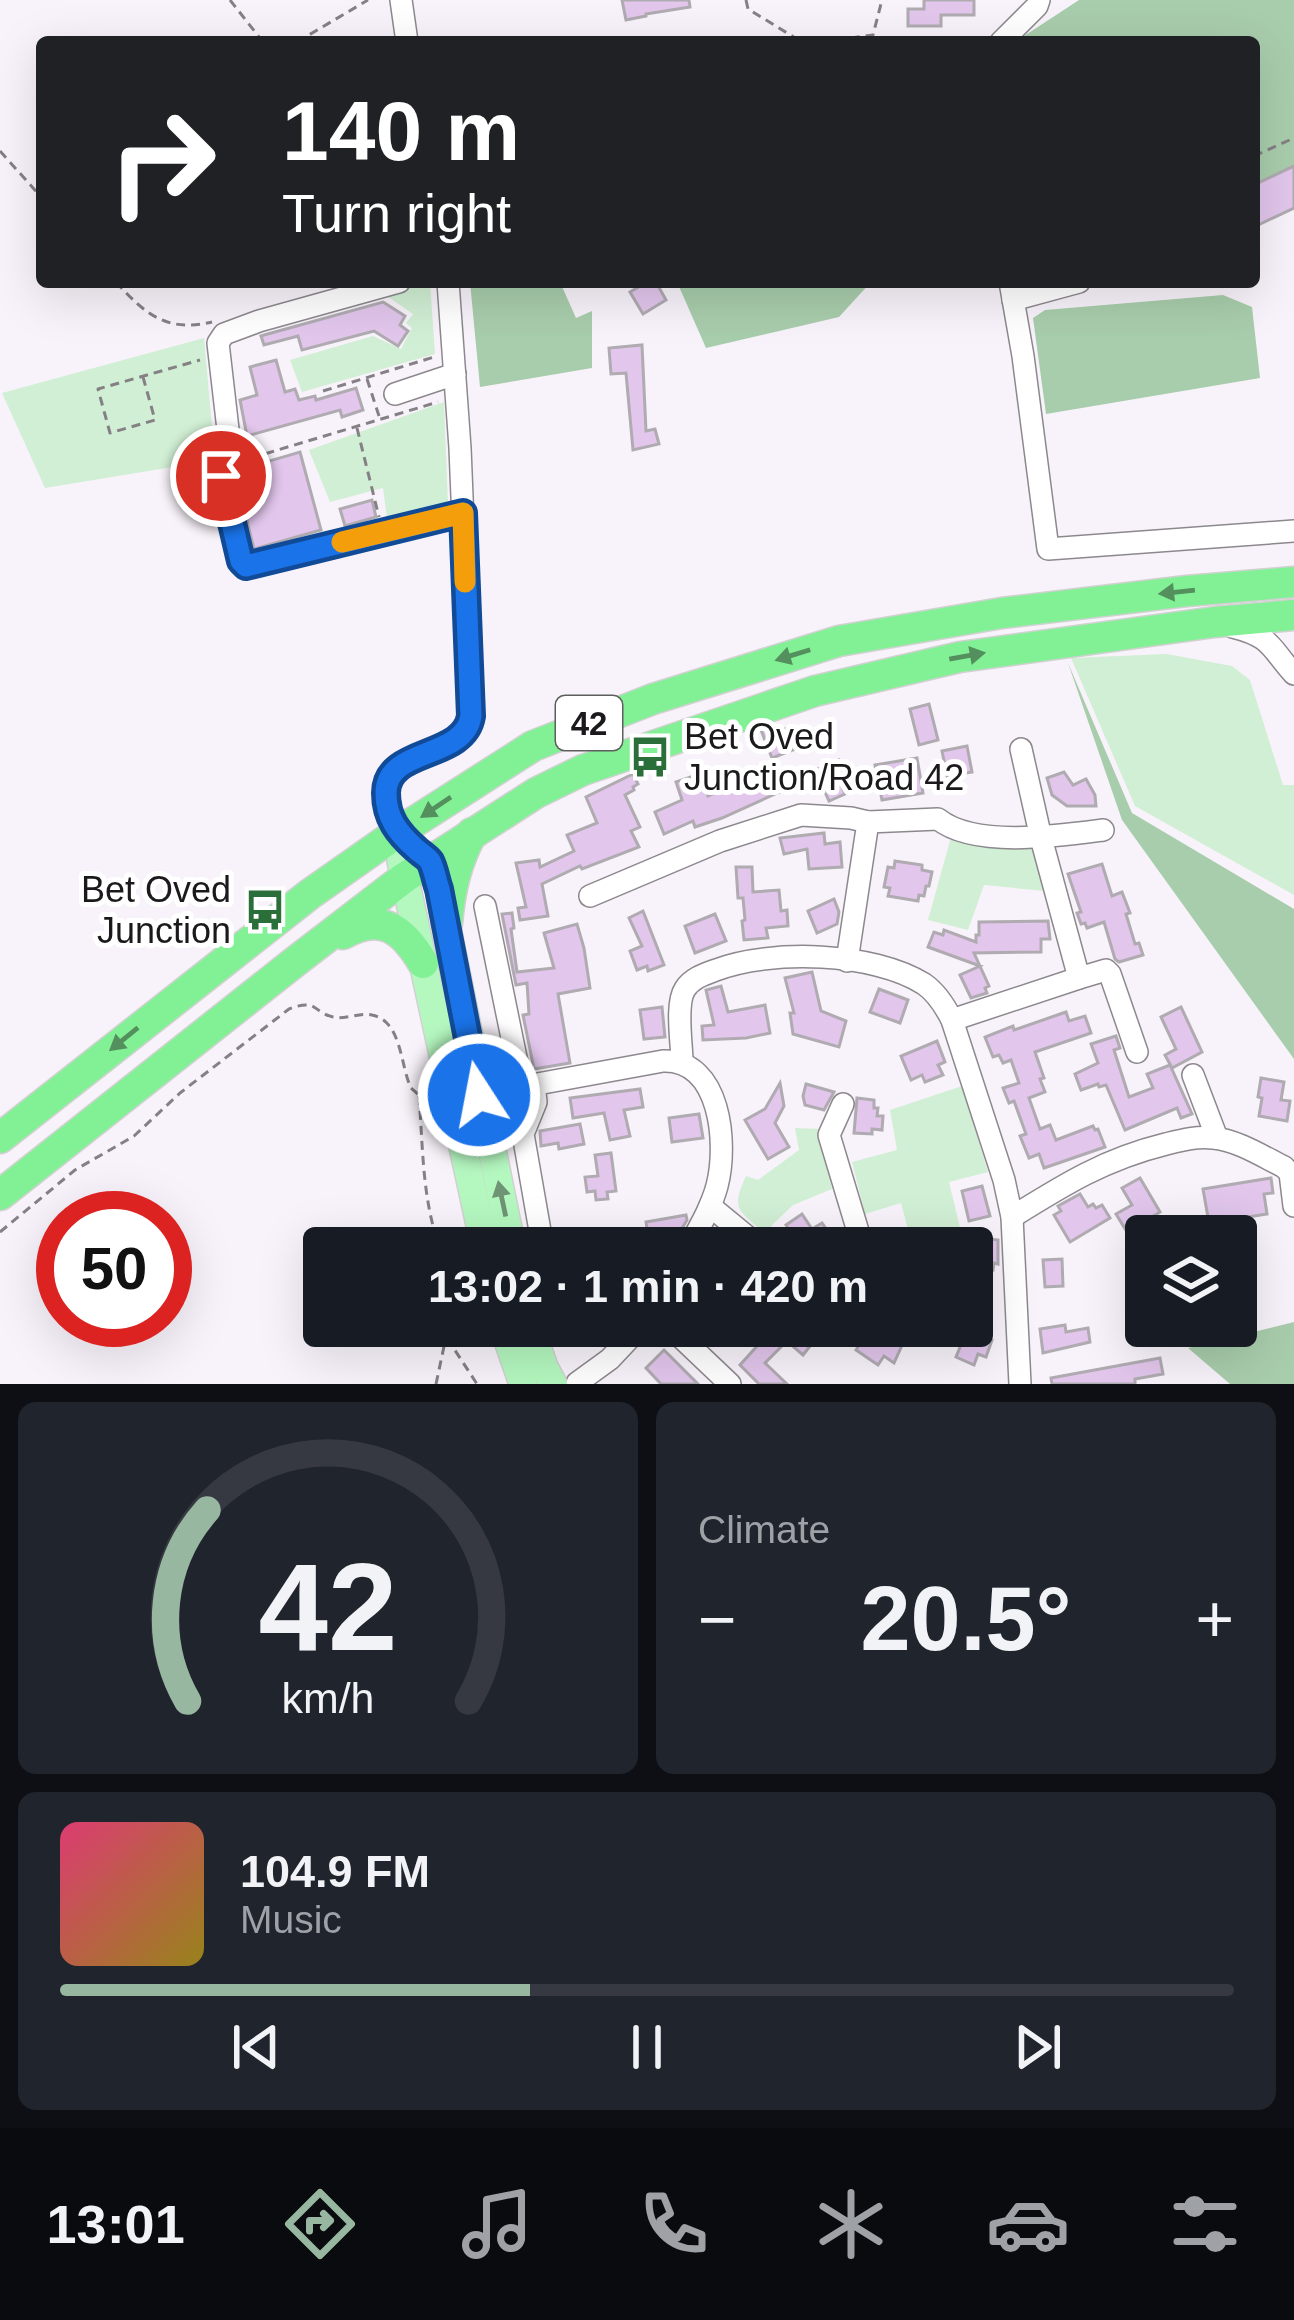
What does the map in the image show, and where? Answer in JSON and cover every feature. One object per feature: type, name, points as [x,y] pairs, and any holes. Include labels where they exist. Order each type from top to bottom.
[{"type":"highway","name":"42","points":[[0,1138],[310,894],[533,746],[653,699],[839,641],[1002,614],[1294,582]]},
{"type":"highway","name":"42","points":[[0,1195],[417,870],[536,793],[583,770],[815,691],[960,657],[1294,615]]},
{"type":"highway","points":[[447,922],[456,868],[472,833]]},
{"type":"highway","points":[[296,961],[354,928],[371,924],[384,925],[406,938],[423,963]]},
{"type":"main road","points":[[397,833],[447,922],[459,1089],[482,1227]]},
{"type":"main road","points":[[417,870],[423,963],[459,1089],[490,1149],[507,1227]]},
{"type":"main road","points":[[490,1149],[502,1112],[528,1086]]},
{"type":"main road","points":[[510,1347],[523,1384]]},
{"type":"main road","points":[[537,1347],[554,1384]]},
{"type":"street","points":[[401,0],[406,36]]},
{"type":"street","points":[[1007,36],[1039,0]]},
{"type":"street","points":[[377,288],[259,321],[224,334],[218,343],[232,464],[221,476],[241,561],[246,566],[463,513]]},
{"type":"street","points":[[397,833],[388,812],[386,783],[408,760],[459,738],[471,716],[448,288]]},
{"type":"street","points":[[1012,291],[1048,549],[1294,531]]},
{"type":"street","points":[[394,394],[455,373]]},
{"type":"street","points":[[1215,622],[1265,639],[1294,674]]},
{"type":"street","points":[[1021,749],[1079,978]]},
{"type":"street","points":[[590,896],[720,841],[800,815],[868,822],[938,819],[950,829],[1000,836],[1041,838],[1103,830]]},
{"type":"street","points":[[847,961],[868,822]]},
{"type":"street","points":[[485,906],[528,1086],[536,1102],[523,1134],[538,1227]]},
{"type":"street","points":[[682,1062],[681,998],[696,979],[723,967],[765,958],[847,961],[919,981],[936,994],[952,1020],[1012,1216],[1020,1384]]},
{"type":"street","points":[[952,1020],[1106,970],[1137,1052]]},
{"type":"street","points":[[459,1089],[528,1086],[656,1062],[682,1062],[707,1087],[718,1118],[721,1160],[710,1205],[699,1227]]},
{"type":"street","points":[[1192,1075],[1217,1138]]},
{"type":"street","points":[[843,1104],[829,1135],[857,1227]]},
{"type":"street","points":[[1012,1216],[1104,1162],[1191,1137],[1217,1138],[1284,1167],[1290,1173],[1294,1207]]},
{"type":"street","points":[[710,1205],[736,1227]]},
{"type":"street","points":[[577,1384],[621,1347]]},
{"type":"street","points":[[691,1347],[730,1384]]},
{"type":"path","points":[[230,0],[258,36]]},
{"type":"path","points":[[307,36],[368,0]]},
{"type":"path","points":[[746,0],[748,9],[792,36]]},
{"type":"path","points":[[866,36],[873,35],[882,0]]},
{"type":"path","points":[[1260,153],[1294,138]]},
{"type":"path","points":[[1,153],[36,192]]},
{"type":"path","points":[[121,288],[137,305],[169,324],[192,327],[213,321]]},
{"type":"path","points":[[143,377],[155,420],[110,433],[98,389],[220,354]]},
{"type":"path","points":[[323,391],[366,377],[455,373]]},
{"type":"path","points":[[232,464],[380,419],[455,373]]},
{"type":"path","points":[[366,377],[380,419]]},
{"type":"path","points":[[356,426],[383,532]]},
{"type":"path","points":[[0,1232],[75,1170],[134,1136],[180,1093],[289,1009],[302,1004],[315,1005],[333,1017],[368,1014],[385,1019],[392,1030],[405,1076],[418,1094],[433,1227]]},
{"type":"path","points":[[418,1094],[459,1089]]},
{"type":"path","points":[[436,1384],[444,1347]]},
{"type":"path","points":[[453,1347],[477,1384]]},
{"type":"green space","points":[[1079,0],[1294,0],[1294,167],[1260,182],[1260,36],[1024,36]]},
{"type":"green space","points":[[430,288],[435,354],[302,392],[290,360],[373,336],[401,349],[412,328],[406,323],[413,314],[384,294]]},
{"type":"green space","points":[[471,288],[563,288],[576,318],[592,311],[592,368],[480,387]]},
{"type":"green space","points":[[680,288],[866,288],[839,317],[706,348]]},
{"type":"green space","points":[[1223,295],[1252,307],[1260,378],[1046,414],[1033,318],[1045,310]]},
{"type":"green space","points":[[204,338],[215,460],[45,488],[2,393]]},
{"type":"green space","points":[[444,402],[448,504],[387,518],[383,488],[330,502],[309,450]]},
{"type":"green space","points":[[1167,654],[1232,666],[1250,680],[1283,785],[1294,785],[1294,895],[1135,806],[1071,658]]},
{"type":"green space","points":[[1068,663],[1132,813],[1294,909],[1294,1059],[1122,820]]},
{"type":"green space","points":[[951,837],[1033,843],[1045,891],[984,885],[968,930],[928,920]]},
{"type":"green space","points":[[962,1086],[988,1172],[949,1182],[960,1227],[907,1227],[901,1203],[865,1214],[852,1162],[897,1150],[890,1110]]},
{"type":"green space","points":[[795,1128],[820,1129],[832,1189],[793,1205],[770,1227],[757,1227],[738,1203],[746,1176],[758,1180],[799,1150]]},
{"type":"green space","points":[[1294,1322],[1294,1384],[1230,1384],[1188,1348],[1257,1347],[1257,1331]]},
{"type":"building","points":[[622,0],[689,0],[690,7],[626,20]]},
{"type":"building","points":[[924,0],[974,0],[974,15],[941,15],[941,26],[908,26],[908,9],[924,9]]},
{"type":"building","points":[[1294,166],[1294,208],[1260,224],[1260,182]]},
{"type":"building","points":[[659,288],[666,300],[643,314],[630,292]]},
{"type":"building","points":[[383,302],[405,316],[400,325],[408,331],[398,346],[374,331],[302,350],[298,336],[264,345],[261,336],[264,335]]},
{"type":"building","points":[[642,345],[646,431],[655,429],[659,444],[633,450],[626,373],[611,374],[609,348]]},
{"type":"building","points":[[276,360],[285,392],[295,389],[299,400],[315,396],[316,400],[356,388],[363,410],[342,417],[340,410],[247,436],[240,400],[257,395],[250,367]]},
{"type":"building","points":[[300,452],[321,530],[254,549],[237,480],[251,474],[249,467]]},
{"type":"building","points":[[372,500],[376,517],[345,526],[340,509]]},
{"type":"building","points":[[929,704],[938,740],[919,745],[910,709]]},
{"type":"building","points":[[773,726],[776,733],[785,729],[793,750],[772,758],[761,730]]},
{"type":"building","points":[[967,746],[972,772],[947,776],[942,751]]},
{"type":"building","points":[[917,758],[923,793],[882,800],[875,765]]},
{"type":"building","points":[[839,760],[847,781],[841,784],[845,794],[829,801],[815,770]]},
{"type":"building","points":[[773,766],[784,790],[722,818],[695,827],[693,821],[664,834],[655,812],[682,800],[676,782],[700,774],[708,796]]},
{"type":"building","points":[[1064,772],[1073,785],[1086,779],[1096,806],[1067,806],[1052,795],[1047,778]]},
{"type":"building","points":[[633,774],[638,784],[625,795],[640,827],[631,831],[639,847],[542,884],[548,916],[520,920],[518,908],[526,907],[516,863],[539,860],[540,867],[574,851],[567,835],[597,823],[586,797]]},
{"type":"building","points":[[824,833],[825,844],[840,842],[842,867],[809,869],[807,849],[784,854],[780,838]]},
{"type":"building","points":[[895,861],[922,865],[922,870],[932,872],[918,901],[888,896],[890,888],[884,887],[888,867],[894,868]]},
{"type":"building","points":[[1102,864],[1112,896],[1122,892],[1135,944],[1139,943],[1143,955],[1119,962],[1104,922],[1087,928],[1081,924],[1068,874]]},
{"type":"building","points":[[736,867],[752,867],[753,892],[779,890],[788,926],[766,928],[768,938],[744,940]]},
{"type":"building","points":[[834,899],[837,924],[817,933],[808,911]]},
{"type":"building","points":[[643,911],[664,965],[648,971],[647,966],[637,970],[630,951],[642,946],[629,918]]},
{"type":"building","points":[[512,913],[517,972],[554,968],[544,933],[577,924],[590,988],[558,994],[570,1063],[534,1069],[523,1015],[529,1014],[527,983],[516,985],[502,914]]},
{"type":"building","points":[[715,914],[726,941],[695,953],[685,926]]},
{"type":"building","points":[[1048,921],[1050,939],[1041,939],[1041,952],[974,953],[980,966],[928,947],[934,932],[943,935],[944,930],[976,942],[979,922]]},
{"type":"building","points":[[980,966],[989,986],[987,993],[971,998],[960,975]]},
{"type":"building","points":[[812,972],[821,1011],[846,1021],[839,1047],[793,1034],[790,1013],[794,1013],[785,978]]},
{"type":"building","points":[[721,986],[728,1012],[765,1005],[770,1033],[703,1040],[702,1026],[714,1025],[706,990]]},
{"type":"building","points":[[879,989],[908,1000],[900,1023],[870,1012]]},
{"type":"building","points":[[662,1007],[665,1037],[644,1039],[640,1010]]},
{"type":"building","points":[[1181,1007],[1202,1052],[1172,1068],[1165,1055],[1176,1049],[1161,1017]]},
{"type":"building","points":[[1066,1012],[1069,1021],[1085,1016],[1091,1033],[1035,1052],[1045,1092],[1029,1098],[1040,1129],[1050,1125],[1056,1140],[1093,1126],[1105,1147],[1044,1168],[1039,1154],[1029,1158],[1014,1101],[1009,1103],[1003,1088],[1019,1083],[1011,1060],[1003,1063],[999,1055],[993,1057],[985,1037]]},
{"type":"building","points":[[1116,1036],[1120,1048],[1114,1050],[1129,1097],[1153,1088],[1147,1074],[1170,1065],[1192,1114],[1181,1118],[1177,1108],[1125,1130],[1106,1085],[1081,1090],[1075,1074],[1098,1063],[1091,1044]]},
{"type":"building","points":[[937,1041],[945,1062],[938,1065],[943,1075],[925,1082],[922,1075],[911,1080],[901,1056]]},
{"type":"building","points":[[1261,1078],[1284,1082],[1281,1100],[1290,1101],[1287,1121],[1259,1116]]},
{"type":"building","points":[[780,1083],[784,1106],[775,1123],[789,1147],[768,1159],[745,1120],[765,1109]]},
{"type":"building","points":[[806,1084],[834,1092],[824,1110],[805,1105]]},
{"type":"building","points":[[640,1089],[643,1107],[624,1110],[630,1136],[610,1140],[604,1113],[573,1118],[570,1098]]},
{"type":"building","points":[[857,1098],[874,1100],[877,1116],[883,1116],[882,1130],[854,1133]]},
{"type":"building","points":[[699,1114],[703,1138],[672,1142],[669,1118]]},
{"type":"building","points":[[580,1124],[584,1144],[559,1149],[558,1143],[541,1146],[540,1131]]},
{"type":"building","points":[[611,1153],[616,1191],[607,1192],[608,1199],[596,1200],[595,1191],[587,1192],[585,1177],[598,1176],[595,1155]]},
{"type":"building","points":[[1140,1178],[1160,1212],[1125,1215],[1125,1229],[1116,1214],[1132,1205],[1122,1188]]},
{"type":"building","points":[[1271,1178],[1273,1193],[1264,1194],[1267,1214],[1208,1215],[1203,1189]]},
{"type":"building","points":[[982,1186],[990,1216],[969,1221],[962,1191]]},
{"type":"building","points":[[1080,1194],[1088,1207],[1102,1205],[1110,1218],[1070,1242],[1054,1215],[1061,1211],[1058,1206]]},
{"type":"building","points":[[802,1214],[811,1227],[787,1227]]},
{"type":"building","points":[[686,1215],[687,1220],[683,1227],[647,1227],[646,1222]]},
{"type":"building","points":[[993,1239],[998,1240],[998,1264],[994,1263],[993,1270]]},
{"type":"building","points":[[1062,1259],[1063,1286],[1045,1287],[1043,1260]]},
{"type":"building","points":[[1065,1325],[1066,1332],[1088,1328],[1090,1342],[1043,1353],[1040,1329]]},
{"type":"building","points":[[756,1347],[781,1347],[765,1363],[787,1384],[759,1384],[740,1365]]},
{"type":"building","points":[[901,1347],[894,1363],[884,1356],[878,1365],[856,1350]]},
{"type":"building","points":[[960,1347],[990,1347],[986,1357],[978,1354],[974,1365],[956,1357]]},
{"type":"building","points":[[664,1350],[698,1384],[661,1384],[646,1368]]},
{"type":"building","points":[[1160,1358],[1163,1374],[1135,1379],[1135,1384],[1052,1384],[1051,1378]]},
{"type":"slow traffic","points":[[342,542],[463,513],[465,582]]},
{"type":"place","name":"Bet Oved Junction/Road 42","points":[[650,757]]},
{"type":"place","name":"Bet Oved Junction","points":[[265,910]]},
{"type":"route","points":[[221,476],[246,566],[463,513],[469,727],[445,746],[408,760],[386,783],[386,797],[397,833],[430,861],[439,889],[479,1095]]}]
